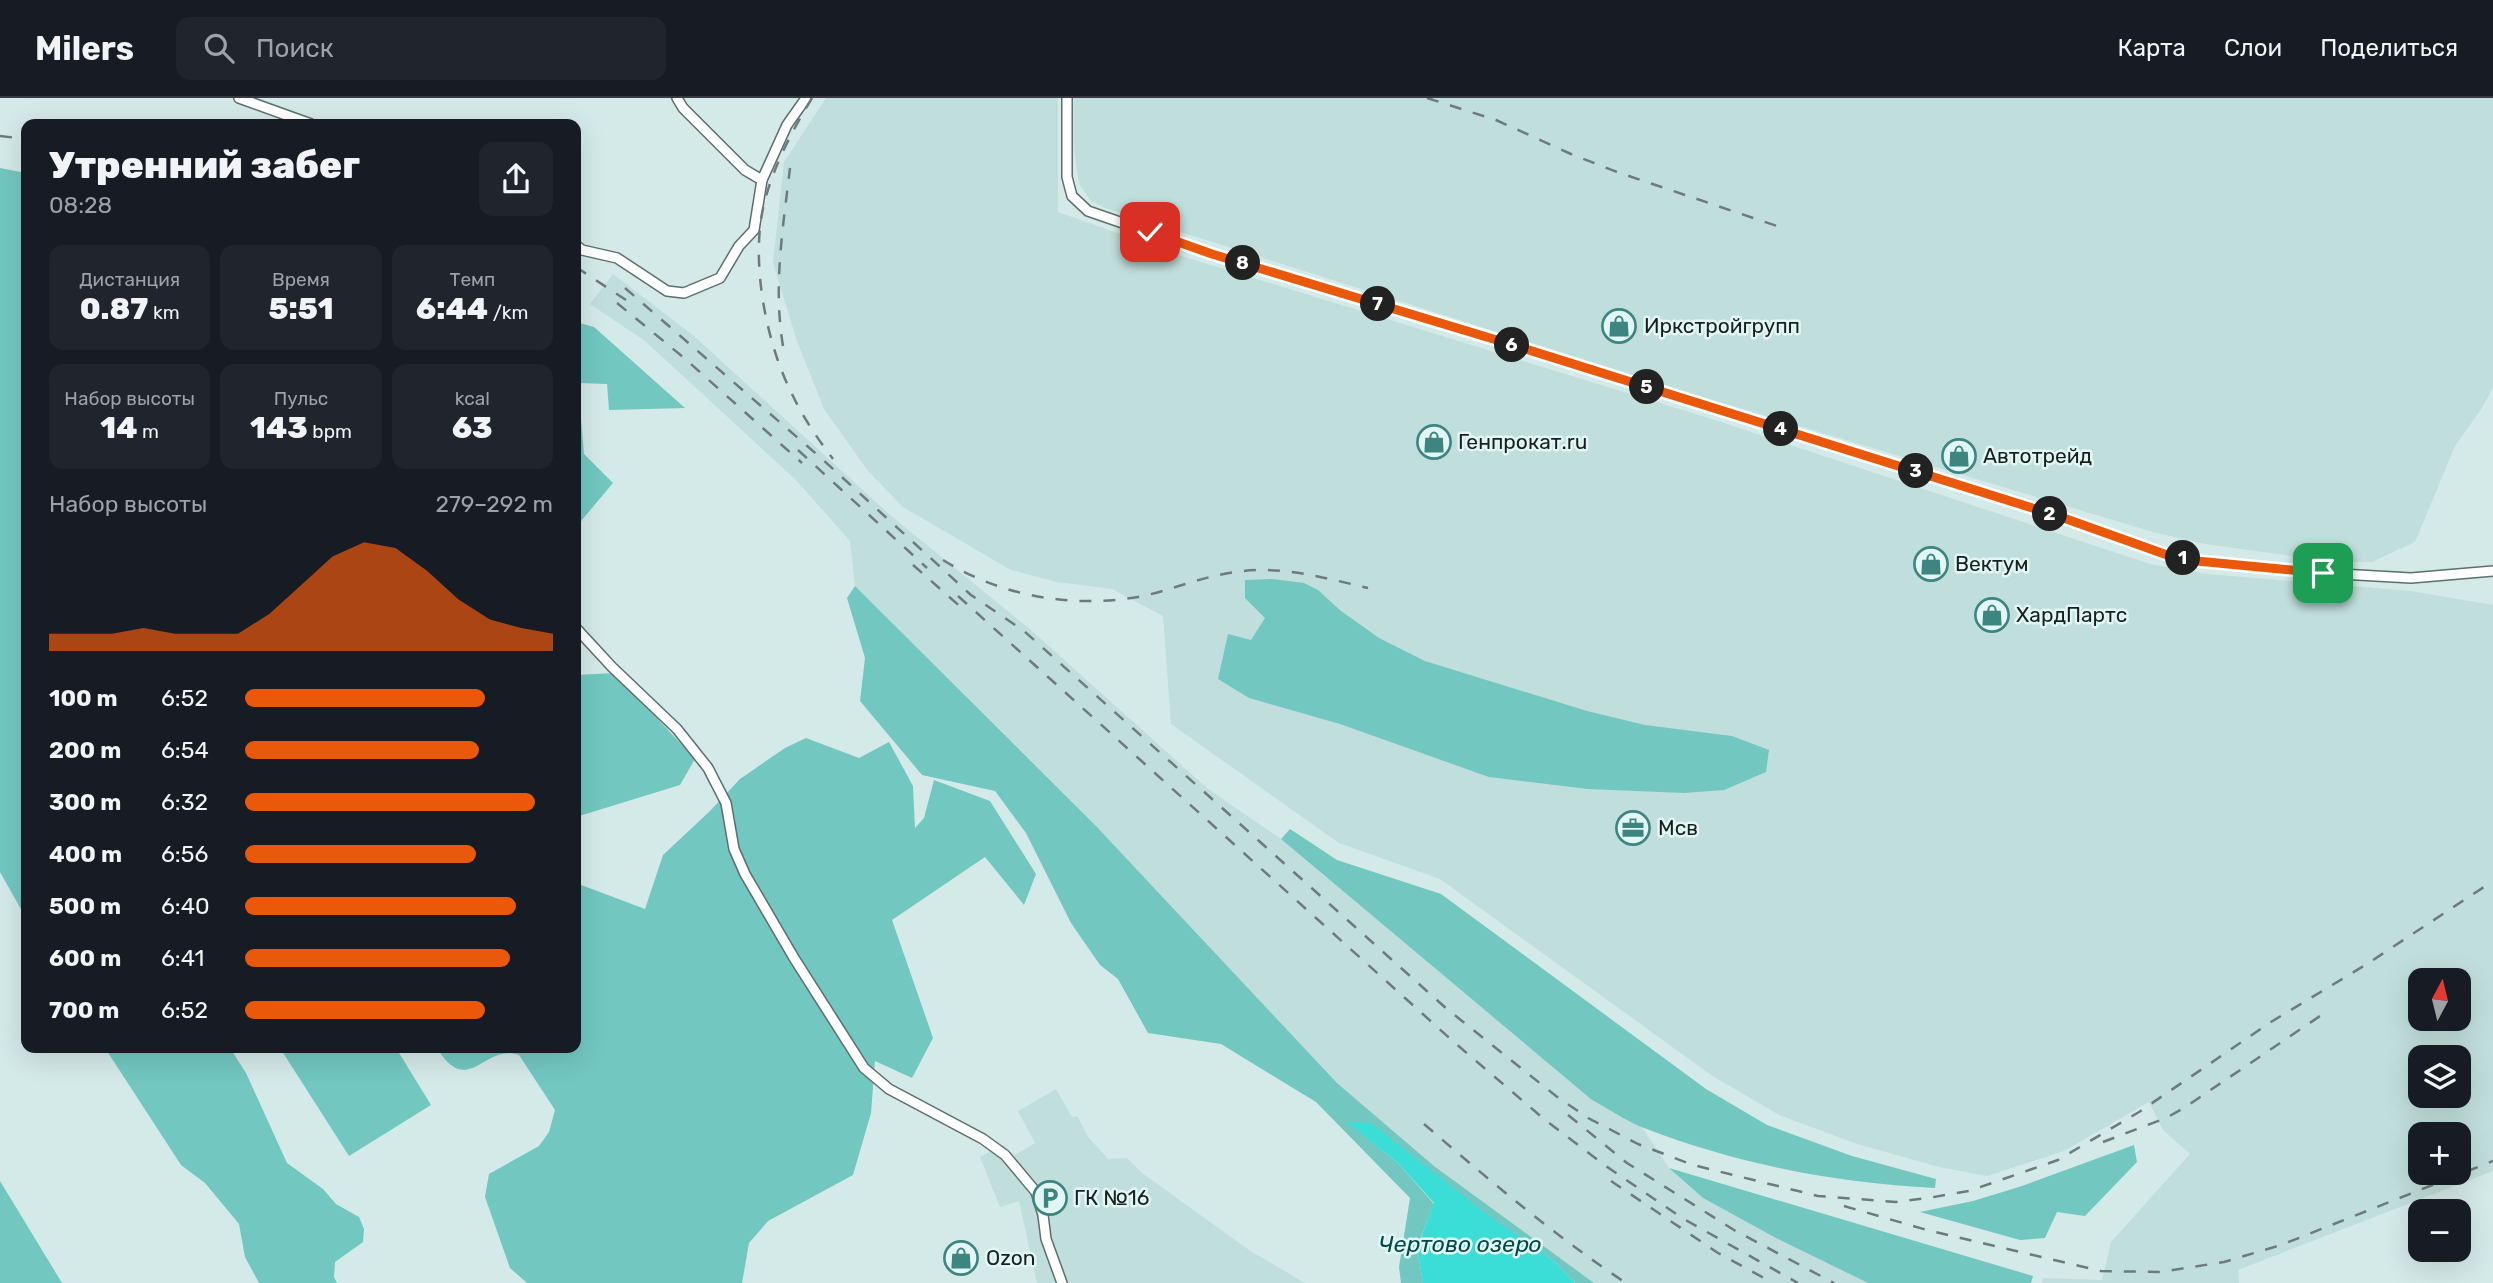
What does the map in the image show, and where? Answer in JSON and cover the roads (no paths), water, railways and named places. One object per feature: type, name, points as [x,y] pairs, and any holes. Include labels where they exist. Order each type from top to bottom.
[{"type":"street","points":[[239,98],[297,119]]},
{"type":"street","points":[[677,98],[683,108],[745,170],[762,180]]},
{"type":"street","points":[[581,249],[617,258],[667,291],[684,293],[720,278],[739,246],[754,230],[762,180],[788,125],[806,98]]},
{"type":"street","points":[[1067,98],[1067,177],[1072,196],[1088,211],[1212,254],[1992,495],[2170,556],[2197,561],[2411,579],[2493,570]]},
{"type":"street","points":[[581,633],[677,729],[708,768],[726,803],[734,849],[744,874],[793,958],[864,1068],[889,1089],[983,1139],[1005,1155],[1036,1192],[1046,1239],[1062,1283]]},
{"type":"water","name":"Чертово озеро","points":[[1347,1122],[1371,1123],[1485,1213],[1554,1261],[1575,1283],[1423,1283],[1417,1248],[1434,1203],[1399,1164]]},
{"type":"railway","points":[[812,98],[772,176],[760,226],[760,276],[768,327],[783,375],[802,413],[833,459]]},
{"type":"railway","points":[[1427,98],[1496,120],[1617,172],[1777,226]]},
{"type":"railway","points":[[0,136],[21,138]]},
{"type":"railway","points":[[783,346],[779,279],[790,168]]},
{"type":"railway","points":[[581,270],[632,304]]},
{"type":"railway","points":[[625,288],[821,458],[971,595],[1024,631],[1447,1009],[1556,1096],[1588,1118],[1638,1144],[1693,1165],[1818,1196],[1896,1202],[1969,1191],[2058,1160],[2139,1112],[2271,1022],[2367,964],[2493,881]]},
{"type":"railway","points":[[617,303],[683,357],[802,463]]},
{"type":"railway","points":[[798,450],[927,568]]},
{"type":"railway","points":[[943,560],[966,573],[1014,591],[1065,600],[1117,600],[1143,596],[1212,576],[1253,570],[1286,571],[1368,588]]},
{"type":"railway","points":[[913,565],[963,609]]},
{"type":"railway","points":[[958,596],[1455,1043],[1544,1119],[1603,1164],[1682,1218],[1798,1283]]},
{"type":"railway","points":[[2103,1142],[2166,1118],[2184,1108],[2323,1014]]},
{"type":"railway","points":[[1568,1115],[1627,1163],[1734,1230],[1834,1283]]},
{"type":"railway","points":[[1424,1124],[1548,1227],[1626,1283]]},
{"type":"railway","points":[[1844,1206],[1927,1230],[2101,1271],[2160,1272],[2224,1262],[2281,1245],[2493,1161]]},
{"type":"railway","points":[[1611,1181],[1718,1253],[1773,1283]]},
{"type":"place","name":"Иркстройгрупп","points":[[1619,326]]},
{"type":"place","name":"Генпрокат.ru","points":[[1434,442]]},
{"type":"place","name":"Автотрейд","points":[[1959,456]]},
{"type":"place","name":"Вектум","points":[[1931,564]]},
{"type":"place","name":"ХардПартс","points":[[1992,615]]},
{"type":"place","name":"Мсв","points":[[1633,828]]},
{"type":"place","name":"ГК №16","points":[[1050,1198]]},
{"type":"place","name":"Ozon","points":[[961,1258]]}]
